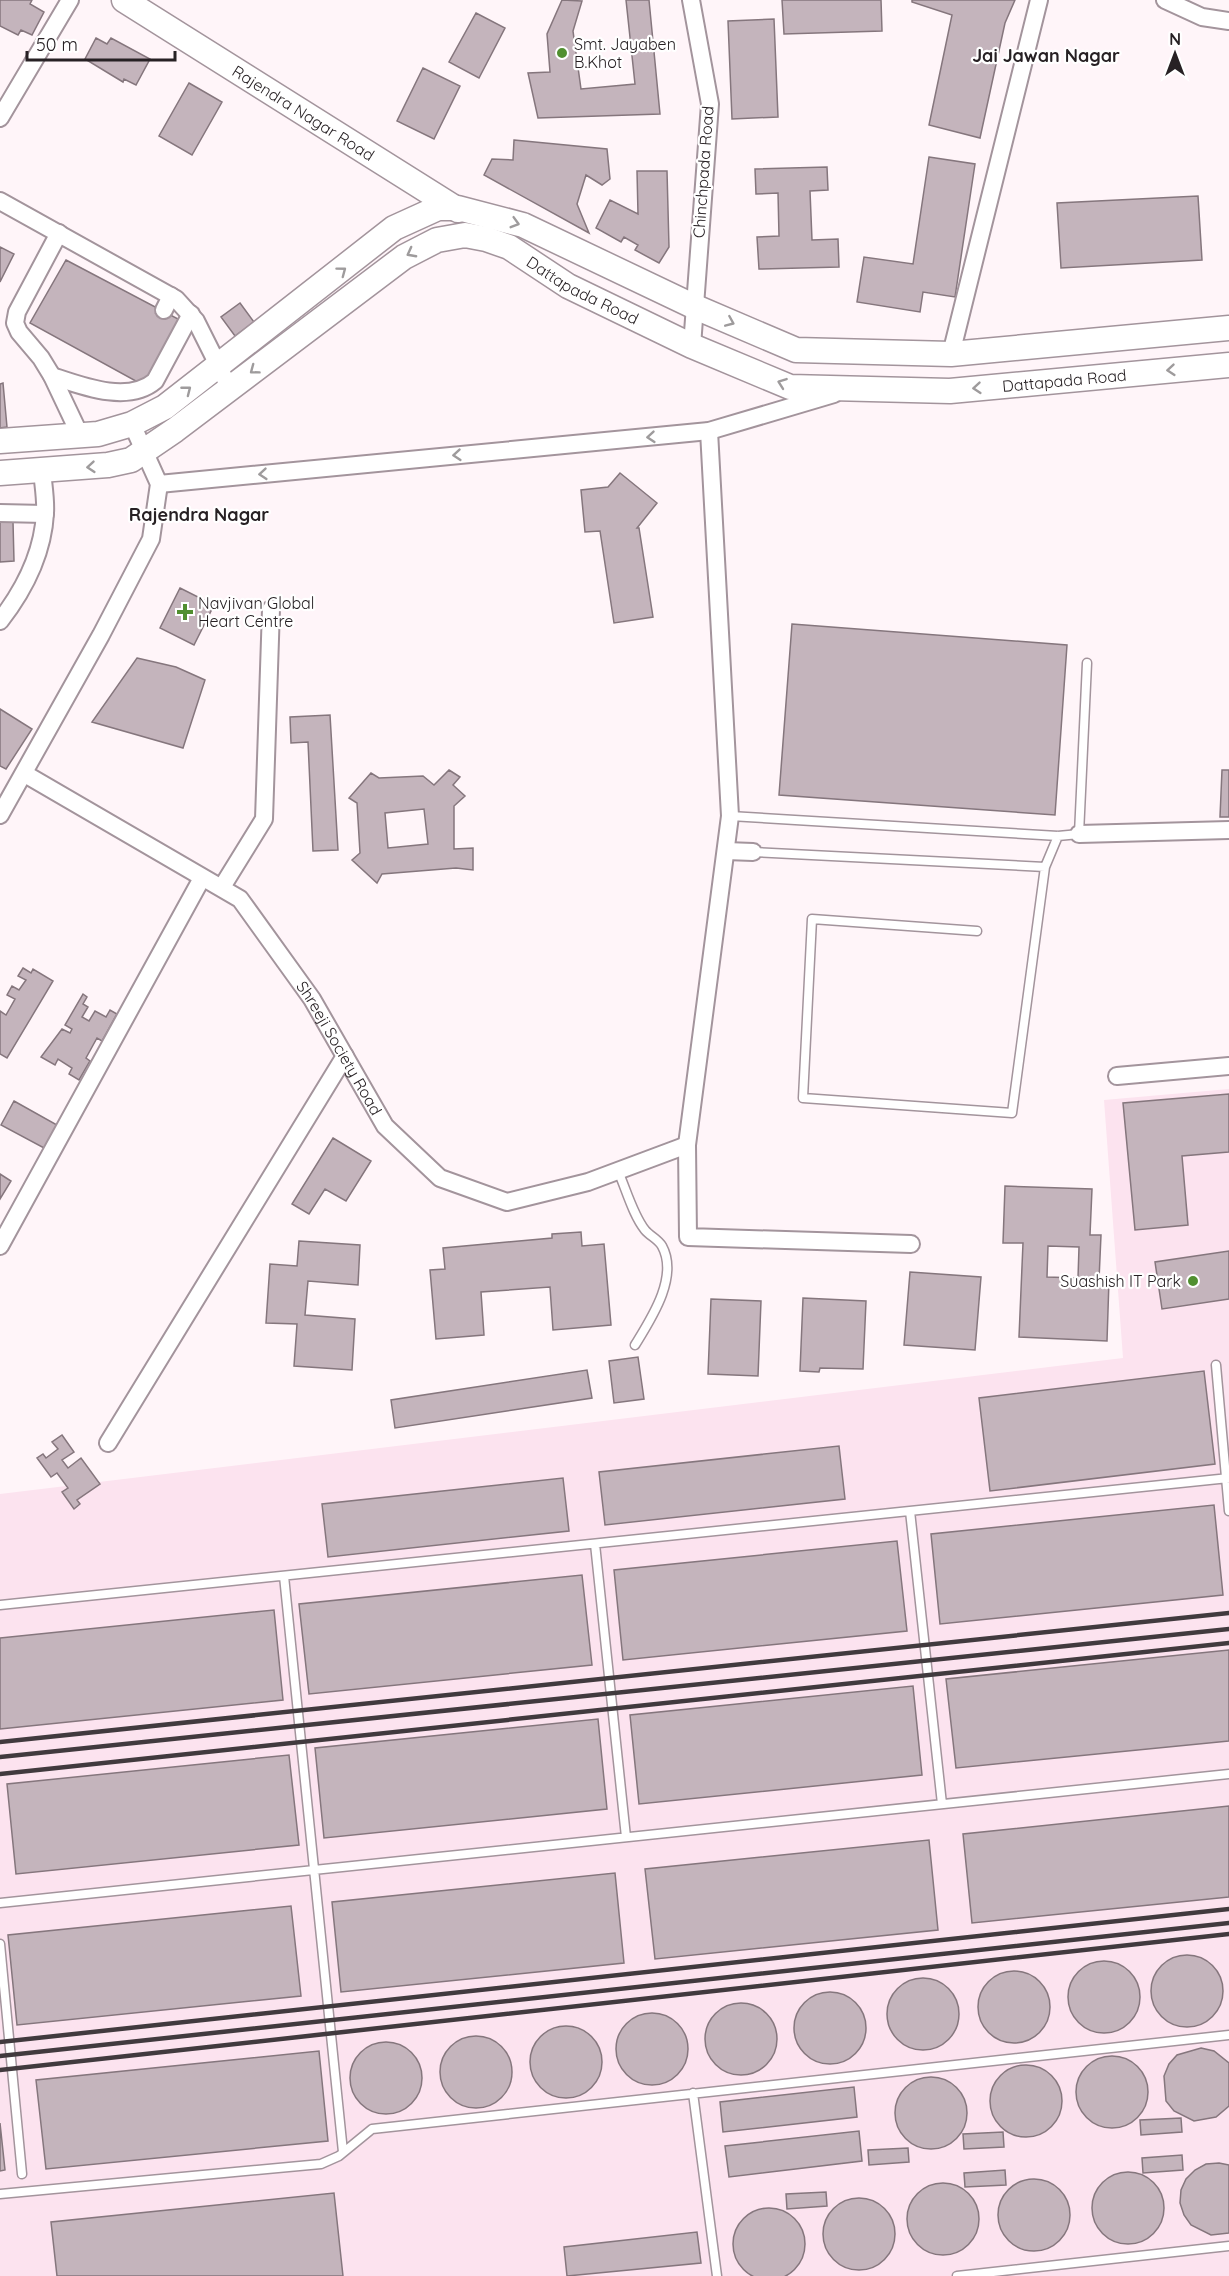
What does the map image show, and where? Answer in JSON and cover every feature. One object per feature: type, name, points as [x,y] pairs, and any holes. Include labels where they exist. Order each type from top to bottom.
[{"type":"main road","name":"Rajendra Nagar Road","points":[[139,4],[458,208]]},
{"type":"main road","points":[[0,441],[89,435],[132,424],[160,409],[218,366],[394,228],[438,208],[458,208],[523,225],[693,306],[796,350],[951,354],[1229,328]]},
{"type":"main road","points":[[458,208],[465,235]]},
{"type":"main road","name":"Dattapada Road","points":[[0,473],[108,465],[131,460],[175,430],[404,256],[437,240],[465,235],[509,247],[568,286],[692,346],[790,387],[950,391],[1229,365]]},
{"type":"street","points":[[0,118],[70,0]]},
{"type":"street","name":"Chinchpada Road","points":[[691,0],[710,104],[693,306],[692,346]]},
{"type":"street","points":[[951,354],[1039,0]]},
{"type":"street","points":[[1165,0],[1202,17],[1229,21]]},
{"type":"street","points":[[0,201],[58,233],[168,303],[192,314],[230,388]]},
{"type":"street","points":[[58,233],[15,322],[19,332],[41,358],[89,435]]},
{"type":"street","points":[[52,376],[90,388],[113,391],[147,388],[155,381],[192,314]]},
{"type":"street","points":[[147,388],[175,430]]},
{"type":"street","points":[[159,484],[709,431],[852,388]]},
{"type":"street","points":[[2,808],[25,774],[151,539],[159,484],[132,424]]},
{"type":"street","points":[[709,431],[730,816],[687,1145],[688,1237],[911,1244]]},
{"type":"street","points":[[0,621],[21,594],[34,562],[45,514],[42,470]]},
{"type":"street","points":[[0,513],[45,514]]},
{"type":"street","points":[[222,887],[264,819],[271,609]]},
{"type":"street","name":"Shreeji Society Road","points":[[25,774],[240,899],[312,999],[385,1126],[440,1178],[507,1202],[588,1182],[687,1145]]},
{"type":"street","points":[[1079,834],[1229,830]]},
{"type":"street","points":[[726,851],[753,852]]},
{"type":"street","points":[[0,1246],[202,878]]},
{"type":"street","points":[[108,1443],[345,1056]]},
{"type":"street","points":[[1117,1076],[1229,1066]]},
{"type":"lane","points":[[730,816],[1058,836],[1079,834],[1087,663]]},
{"type":"lane","points":[[977,932],[812,919],[803,1098],[1012,1113],[1046,867],[1058,836]]},
{"type":"lane","points":[[753,852],[1046,867]]},
{"type":"lane","points":[[618,1171],[645,1229],[661,1244],[667,1260],[666,1280],[659,1302],[635,1345]]},
{"type":"lane","points":[[1216,1365],[1228,1478],[1229,1511]]},
{"type":"lane","points":[[0,1605],[1228,1478]]},
{"type":"lane","points":[[910,1511],[942,1804]]},
{"type":"lane","points":[[595,1544],[626,1837]]},
{"type":"lane","points":[[284,1576],[343,2152]]},
{"type":"lane","points":[[0,1903],[1229,1774]]},
{"type":"lane","points":[[0,1944],[22,2174]]},
{"type":"lane","points":[[0,2194],[321,2164],[343,2152],[372,2129],[1229,2035]]},
{"type":"lane","points":[[693,2093],[717,2276]]},
{"type":"lane","points":[[957,2276],[1229,2246]]},
{"type":"shaded area","points":[[1229,1089],[1229,2276],[0,2276],[0,1494],[1123,1358],[1104,1100]]},
{"type":"building","points":[[0,0],[32,0],[30,4],[44,12],[32,35],[21,30],[18,35],[0,26]]},
{"type":"building","name":"Smt. Jayaben B.Khot","points":[[562,0],[582,1],[573,31],[581,89],[635,84],[626,0],[649,0],[660,114],[538,118],[528,73],[550,72],[547,34]]},
{"type":"building","points":[[782,0],[881,0],[882,31],[784,34]]},
{"type":"building","points":[[912,0],[1015,0],[1005,23],[980,138],[929,125],[952,15],[912,2]]},
{"type":"building","points":[[476,13],[505,28],[479,78],[449,62]]},
{"type":"building","points":[[774,19],[778,117],[732,119],[728,21]]},
{"type":"building","points":[[96,38],[107,44],[111,38],[150,59],[136,85],[124,79],[123,82],[85,59]]},
{"type":"building","points":[[423,68],[460,86],[434,139],[397,121]]},
{"type":"building","points":[[189,83],[222,102],[192,155],[159,136]]},
{"type":"building","points":[[514,140],[607,149],[610,179],[602,185],[586,175],[577,204],[589,233],[484,175],[492,159],[513,160]]},
{"type":"building","points":[[929,157],[975,164],[955,297],[923,292],[920,312],[857,302],[864,257],[913,264]]},
{"type":"building","points":[[827,167],[828,190],[810,191],[812,240],[838,239],[839,267],[759,269],[757,237],[779,236],[778,193],[756,194],[755,169]]},
{"type":"building","points":[[637,171],[667,171],[669,247],[659,263],[635,250],[638,245],[624,237],[621,242],[596,228],[610,200],[638,214]]},
{"type":"building","points":[[1198,196],[1202,260],[1061,268],[1057,203]]},
{"type":"building","points":[[0,247],[14,254],[0,282]]},
{"type":"building","points":[[66,260],[180,320],[143,385],[30,323]]},
{"type":"building","points":[[240,303],[254,322],[235,336],[221,317]]},
{"type":"building","points":[[3,383],[7,427],[0,428],[0,384]]},
{"type":"building","points":[[620,473],[657,503],[637,528],[639,528],[653,617],[614,623],[600,531],[585,532],[581,490],[608,487]]},
{"type":"building","points":[[0,522],[13,522],[14,561],[0,562]]},
{"type":"building","points":[[180,588],[214,605],[194,645],[160,628]]},
{"type":"building","points":[[792,624],[1067,645],[1055,815],[779,795]]},
{"type":"building","points":[[137,658],[176,667],[205,680],[183,748],[92,722]]},
{"type":"building","points":[[0,709],[32,729],[6,769],[0,766]]},
{"type":"building","points":[[330,715],[338,850],[313,851],[308,742],[291,743],[290,717]]},
{"type":"building","points":[[449,770],[460,777],[453,785],[465,796],[454,806],[454,849],[473,848],[473,870],[456,868],[382,874],[377,883],[352,860],[360,853],[357,803],[349,798],[371,773],[379,778],[423,776],[434,785]],"holes":[[[424,809],[428,844],[388,848],[385,813]]]},
{"type":"building","points":[[1222,770],[1229,770],[1229,817],[1220,817]]},
{"type":"building","points":[[23,968],[31,973],[33,969],[53,981],[7,1058],[0,1054],[0,1011],[6,1015],[15,999],[7,995],[12,986],[19,990],[26,980],[18,976]]},
{"type":"building","points":[[83,994],[87,997],[83,1004],[88,1007],[82,1017],[89,1021],[95,1011],[106,1017],[110,1010],[117,1014],[102,1041],[97,1038],[86,1058],[90,1061],[79,1080],[69,1074],[72,1068],[58,1059],[55,1065],[41,1057],[62,1029],[70,1033],[72,1029],[65,1025]]},
{"type":"building","points":[[1229,1094],[1229,1152],[1182,1156],[1188,1225],[1135,1230],[1123,1103]]},
{"type":"building","points":[[14,1101],[57,1125],[44,1148],[1,1125]]},
{"type":"building","points":[[333,1138],[371,1161],[346,1201],[325,1189],[309,1214],[292,1204]]},
{"type":"building","points":[[0,1174],[11,1181],[0,1199]]},
{"type":"building","points":[[1005,1186],[1092,1189],[1090,1235],[1101,1235],[1099,1280],[1109,1280],[1107,1341],[1019,1337],[1023,1243],[1003,1243]],"holes":[[[1048,1246],[1079,1247],[1078,1278],[1047,1277]]]},
{"type":"building","points":[[581,1232],[582,1246],[604,1244],[611,1325],[553,1330],[550,1287],[481,1292],[484,1335],[436,1339],[430,1270],[445,1269],[443,1248],[552,1238],[552,1234]]},
{"type":"building","points":[[299,1241],[360,1245],[358,1285],[308,1281],[305,1315],[355,1319],[352,1370],[294,1366],[297,1324],[266,1323],[270,1264],[297,1266]]},
{"type":"building","name":"Suashish IT Park","points":[[1229,1251],[1229,1299],[1162,1309],[1155,1262]]},
{"type":"building","points":[[910,1272],[981,1277],[975,1350],[904,1345]]},
{"type":"building","points":[[803,1298],[866,1301],[863,1369],[820,1368],[819,1372],[800,1371]]},
{"type":"building","points":[[711,1299],[761,1301],[758,1376],[708,1374]]},
{"type":"building","points":[[638,1357],[644,1399],[614,1403],[609,1361]]},
{"type":"building","points":[[587,1370],[592,1398],[395,1428],[391,1400]]},
{"type":"building","points":[[1204,1371],[1215,1464],[990,1491],[979,1398]]},
{"type":"building","points":[[62,1435],[74,1452],[62,1460],[68,1468],[81,1458],[100,1484],[77,1500],[80,1504],[74,1509],[62,1492],[68,1488],[57,1473],[51,1477],[37,1458],[43,1454],[46,1458],[58,1449],[52,1442]]},
{"type":"building","points":[[839,1446],[845,1499],[605,1525],[599,1472]]},
{"type":"building","points":[[563,1478],[569,1531],[328,1557],[322,1504]]},
{"type":"building","points":[[1214,1505],[1223,1595],[940,1624],[931,1534]]},
{"type":"building","points":[[897,1541],[907,1631],[623,1660],[614,1570]]},
{"type":"building","points":[[582,1575],[592,1665],[309,1694],[299,1604]]},
{"type":"building","points":[[274,1610],[283,1700],[0,1729],[0,1638]]},
{"type":"building","points":[[1229,1650],[1229,1741],[956,1768],[946,1679]]},
{"type":"building","points":[[913,1686],[922,1775],[639,1804],[630,1715]]},
{"type":"building","points":[[598,1719],[607,1809],[324,1838],[315,1748]]},
{"type":"building","points":[[289,1755],[299,1845],[16,1874],[7,1784]]},
{"type":"building","points":[[1229,1806],[1229,1897],[972,1923],[963,1834]]},
{"type":"building","points":[[929,1840],[938,1930],[655,1959],[645,1869]]},
{"type":"building","points":[[615,1873],[624,1963],[341,1992],[332,1902]]},
{"type":"building","points":[[291,1906],[301,1996],[17,2025],[8,1935]]},
{"type":"building","points":[[1194,1955],[1213,1965],[1221,1977],[1223,1991],[1221,2005],[1213,2017],[1201,2025],[1180,2027],[1161,2017],[1153,2005],[1151,1984],[1161,1965],[1173,1957]]},
{"type":"building","points":[[1111,1961],[1130,1971],[1138,1983],[1140,1997],[1138,2011],[1130,2023],[1118,2031],[1097,2033],[1078,2023],[1070,2011],[1068,1990],[1078,1971],[1090,1963]]},
{"type":"building","points":[[1021,1971],[1040,1981],[1048,1993],[1050,2007],[1048,2021],[1040,2033],[1028,2041],[1007,2043],[988,2033],[980,2021],[978,2000],[988,1981],[1000,1973]]},
{"type":"building","points":[[930,1978],[949,1988],[957,2000],[959,2014],[957,2028],[949,2040],[937,2048],[916,2050],[897,2040],[889,2028],[887,2007],[897,1988],[909,1980]]},
{"type":"building","points":[[837,1992],[856,2002],[864,2014],[866,2028],[864,2042],[856,2054],[844,2062],[823,2064],[804,2054],[796,2042],[794,2021],[804,2002],[816,1994]]},
{"type":"building","points":[[748,2003],[767,2013],[775,2025],[777,2039],[775,2053],[767,2065],[755,2073],[734,2075],[715,2065],[707,2053],[705,2032],[715,2013],[727,2005]]},
{"type":"building","points":[[659,2013],[678,2023],[686,2035],[688,2049],[686,2063],[678,2075],[666,2083],[645,2085],[626,2075],[618,2063],[616,2042],[626,2023],[638,2015]]},
{"type":"building","points":[[573,2026],[592,2036],[600,2048],[602,2062],[600,2076],[592,2088],[580,2096],[559,2098],[540,2088],[532,2076],[530,2055],[540,2036],[552,2028]]},
{"type":"building","points":[[483,2036],[502,2046],[510,2058],[512,2072],[510,2086],[502,2098],[490,2106],[469,2108],[450,2098],[442,2086],[440,2065],[450,2046],[462,2038]]},
{"type":"building","points":[[393,2042],[412,2052],[420,2064],[422,2078],[420,2092],[412,2104],[400,2112],[379,2114],[360,2104],[352,2092],[350,2071],[360,2052],[372,2044]]},
{"type":"building","points":[[1201,2048],[1214,2051],[1229,2063],[1229,2106],[1216,2117],[1194,2121],[1174,2111],[1166,2101],[1164,2076],[1169,2064],[1177,2055]]},
{"type":"building","points":[[319,2051],[328,2141],[46,2169],[36,2080]]},
{"type":"building","points":[[1119,2056],[1138,2066],[1146,2078],[1148,2092],[1146,2106],[1138,2118],[1126,2126],[1105,2128],[1086,2118],[1078,2106],[1076,2085],[1086,2066],[1098,2058]]},
{"type":"building","points":[[1033,2065],[1052,2075],[1060,2087],[1062,2101],[1060,2115],[1052,2127],[1040,2135],[1019,2137],[1000,2127],[992,2115],[990,2094],[1000,2075],[1012,2067]]},
{"type":"building","points":[[938,2077],[957,2087],[965,2099],[967,2113],[965,2127],[957,2139],[945,2147],[924,2149],[905,2139],[897,2127],[895,2106],[905,2087],[917,2079]]},
{"type":"building","points":[[854,2087],[857,2117],[723,2132],[720,2102]]},
{"type":"building","points":[[1181,2118],[1182,2132],[1141,2135],[1140,2120]]},
{"type":"building","points":[[0,2123],[5,2170],[0,2171]]},
{"type":"building","points":[[859,2131],[862,2161],[729,2177],[725,2146]]},
{"type":"building","points":[[1003,2132],[1004,2147],[964,2149],[963,2134]]},
{"type":"building","points":[[908,2148],[909,2162],[869,2165],[868,2150]]},
{"type":"building","points":[[1182,2155],[1183,2170],[1143,2173],[1142,2158]]},
{"type":"building","points":[[1206,2164],[1229,2165],[1229,2233],[1211,2235],[1191,2225],[1184,2215],[1180,2203],[1181,2190],[1186,2179],[1195,2170]]},
{"type":"building","points":[[1005,2170],[1006,2185],[965,2187],[964,2173]]},
{"type":"building","points":[[1135,2172],[1154,2182],[1162,2194],[1164,2208],[1162,2222],[1154,2234],[1142,2242],[1121,2244],[1102,2234],[1094,2222],[1092,2201],[1102,2182],[1114,2174]]},
{"type":"building","points":[[1041,2179],[1060,2189],[1068,2201],[1070,2215],[1068,2229],[1060,2241],[1048,2249],[1027,2251],[1008,2241],[1000,2229],[998,2208],[1008,2189],[1020,2181]]},
{"type":"building","points":[[950,2183],[969,2193],[977,2205],[979,2219],[977,2233],[969,2245],[957,2253],[936,2255],[917,2245],[909,2233],[907,2212],[917,2193],[929,2185]]},
{"type":"building","points":[[826,2192],[827,2206],[787,2209],[786,2194]]},
{"type":"building","points":[[334,2193],[343,2276],[57,2276],[51,2222]]},
{"type":"building","points":[[866,2198],[885,2208],[893,2220],[895,2234],[893,2248],[885,2260],[873,2268],[852,2270],[833,2260],[825,2248],[823,2227],[833,2208],[845,2200]]},
{"type":"building","points":[[769,2208],[789,2214],[799,2224],[805,2244],[799,2264],[789,2274],[769,2280],[749,2274],[739,2264],[733,2244],[739,2224],[749,2214]]},
{"type":"building","points":[[697,2232],[701,2263],[567,2276],[564,2247]]},
{"type":"railway","points":[[0,1742],[1229,1613]]},
{"type":"railway","points":[[0,1757],[1229,1629]]},
{"type":"railway","points":[[0,1774],[1229,1643]]},
{"type":"railway","points":[[0,2042],[1229,1909]]},
{"type":"railway","points":[[0,2056],[1229,1923]]},
{"type":"railway","points":[[0,2070],[1229,1934]]},
{"type":"place","name":"Smt. Jayaben B.Khot","points":[[562,53]]},
{"type":"place","name":"Navjivan Global Heart Centre","points":[[185,612]]},
{"type":"place","name":"Suashish IT Park","points":[[1193,1281]]},
{"type":"district","name":"Jai Jawan Nagar","points":[[1046,55]]},
{"type":"district","name":"Rajendra Nagar","points":[[199,514]]}]
